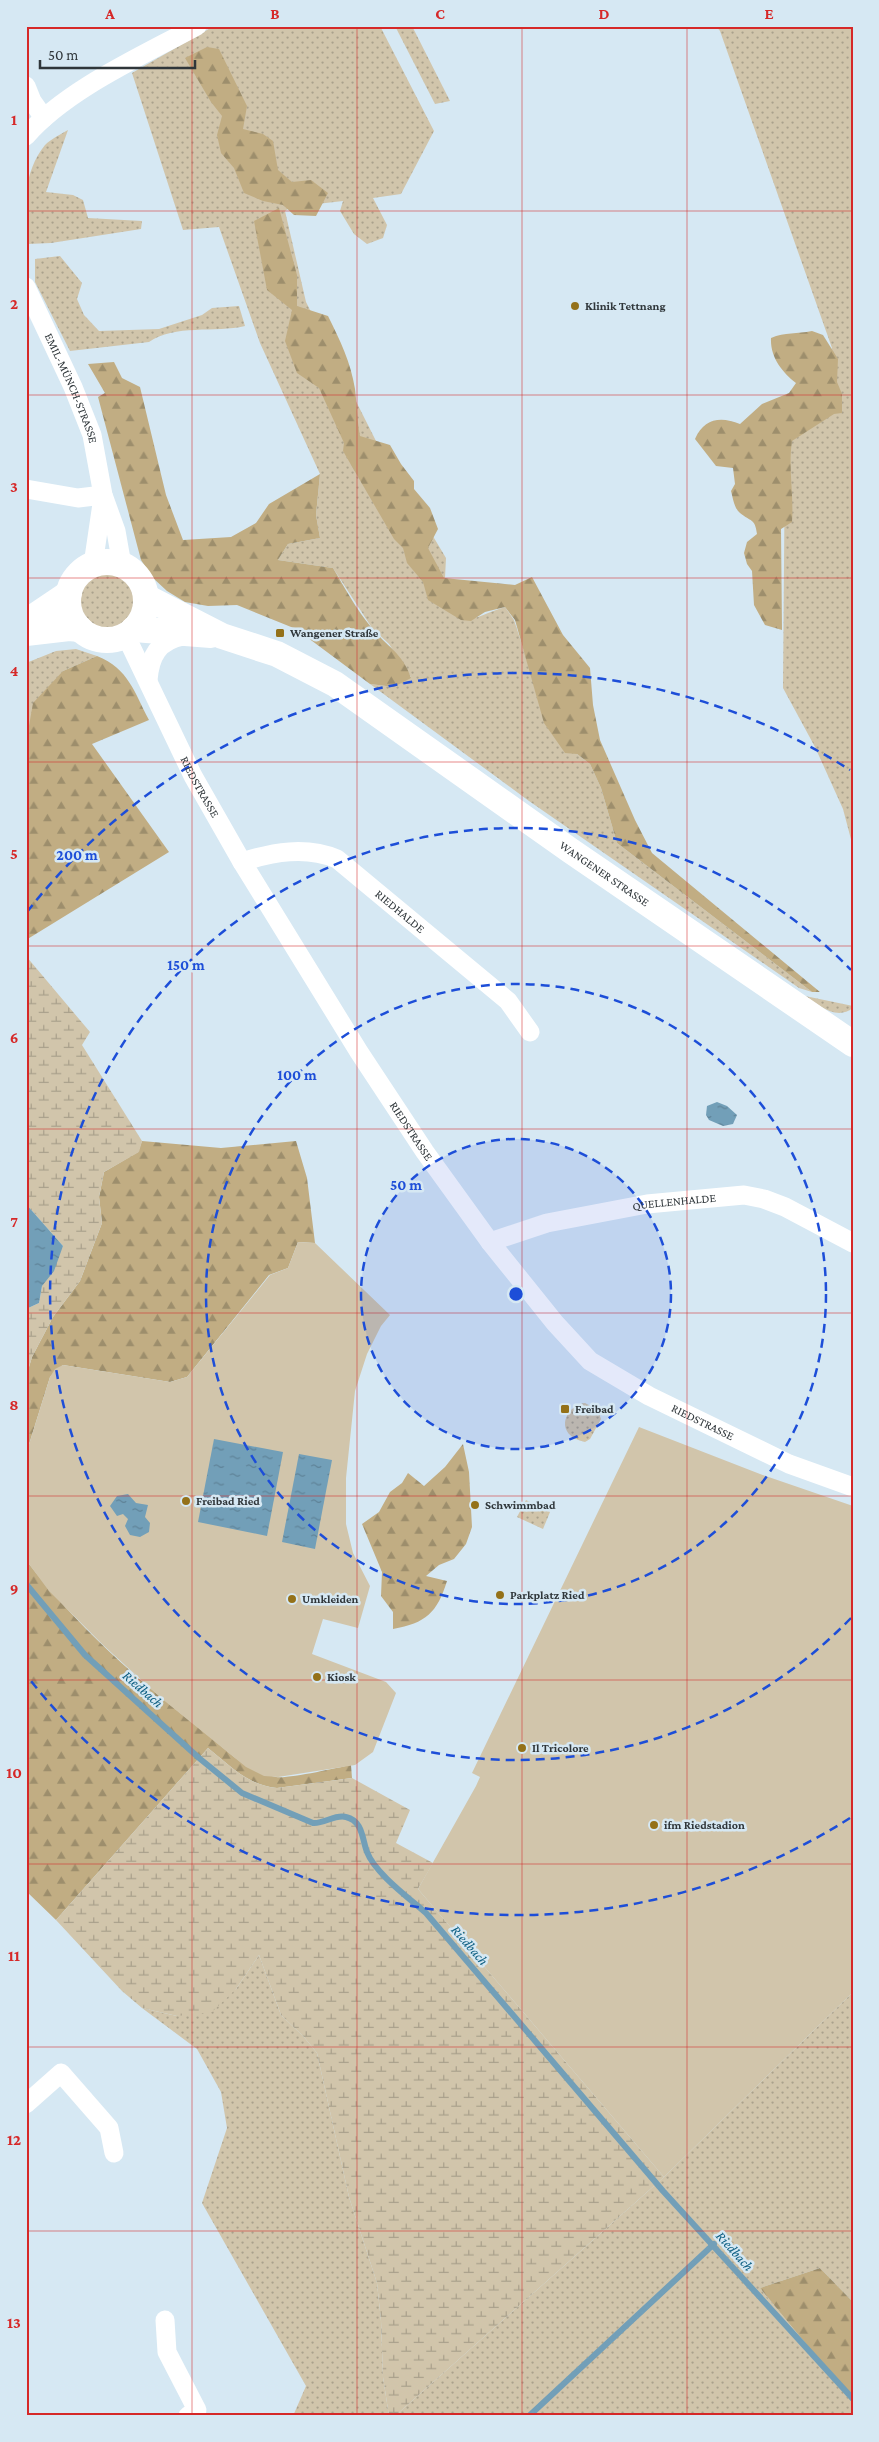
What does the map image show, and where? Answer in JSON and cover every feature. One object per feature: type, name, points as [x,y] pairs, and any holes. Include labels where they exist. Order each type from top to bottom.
[{"type":"main road","points":[[110,562],[122,565],[140,580],[146,597],[144,615],[130,633],[108,640],[98,639],[80,629],[69,612],[69,593],[77,577],[93,565],[110,562]]},
{"type":"main road","points":[[26,622],[69,593]]},
{"type":"main road","name":"WANGENER STRASSE","points":[[146,597],[222,636],[277,654],[311,670],[362,701],[571,851],[851,1039]]},
{"type":"main road","points":[[26,633],[80,629]]},
{"type":"main road","name":"WANGENER STRASSE","points":[[130,633],[222,636]]},
{"type":"street","points":[[26,136],[44,118],[125,65],[197,26]]},
{"type":"street","points":[[26,86],[32,101],[44,118]]},
{"type":"street","name":"EMIL-MÜNCH-STRASSE","points":[[26,287],[73,387],[92,435],[103,496],[116,531],[122,565]]},
{"type":"street","points":[[26,489],[78,498],[103,496]]},
{"type":"street","name":"EMIL-MÜNCH-STRASSE","points":[[93,565],[103,496]]},
{"type":"street","name":"RIEDSTRASSE","points":[[130,633],[148,680],[193,776],[242,862],[359,1052],[425,1152],[490,1242],[555,1323],[590,1361],[681,1412],[789,1464],[853,1488]]},
{"type":"street","points":[[148,680],[151,659],[161,644],[173,638],[191,634]]},
{"type":"street","name":"RIEDHALDE","points":[[242,862],[279,853],[309,852],[326,854],[337,859],[508,1001],[530,1032]]},
{"type":"street","name":"QUELLENHALDE","points":[[490,1242],[547,1223],[647,1204],[744,1195],[764,1199],[785,1207],[853,1243]]},
{"type":"street","points":[[26,2104],[61,2073],[109,2128],[114,2153]]},
{"type":"street","points":[[165,2320],[167,2352],[197,2410],[188,2416]]},
{"type":"green space","points":[[214,26],[380,26],[434,131],[401,194],[373,198],[387,225],[383,238],[367,244],[354,234],[340,211],[343,201],[291,207],[285,211],[306,302],[376,441],[446,558],[445,578],[461,620],[477,617],[505,607],[514,620],[533,678],[577,754],[590,764],[601,788],[617,843],[812,992],[799,988],[529,801],[370,684],[394,687],[411,677],[389,644],[372,628],[333,568],[278,560],[288,544],[320,538],[316,515],[320,474],[260,343],[219,227],[183,230],[132,73]]},
{"type":"green space","points":[[395,26],[412,26],[450,101],[435,104]]},
{"type":"green space","points":[[716,26],[853,26],[853,847],[843,809],[815,747],[783,688],[785,443],[832,348],[720,31]]},
{"type":"green space","points":[[207,47],[219,49],[247,106],[243,129],[263,134],[273,141],[278,170],[292,182],[311,180],[328,193],[316,216],[294,215],[283,205],[263,201],[244,193],[234,168],[221,153],[217,135],[222,116],[211,102],[185,58]]},
{"type":"green space","points":[[68,130],[46,192],[73,195],[83,200],[88,218],[142,221],[141,229],[51,243],[28,244],[25,206],[32,167],[45,145]]},
{"type":"green space","points":[[279,208],[297,275],[297,306],[328,316],[351,370],[360,436],[390,445],[414,481],[414,489],[430,508],[438,529],[428,548],[444,578],[515,585],[532,577],[563,635],[590,668],[593,705],[600,740],[635,820],[652,853],[820,992],[812,992],[617,843],[601,788],[590,764],[577,754],[565,753],[544,723],[515,620],[505,607],[485,612],[471,621],[461,620],[428,600],[423,582],[407,563],[403,548],[394,539],[343,451],[344,443],[319,388],[297,373],[285,341],[292,310],[267,290],[254,221]]},
{"type":"green space","points":[[60,256],[82,283],[77,299],[84,315],[99,331],[159,329],[202,315],[212,308],[239,306],[245,326],[183,331],[159,336],[149,342],[70,351],[35,282],[35,259]]},
{"type":"green space","points":[[812,331],[823,335],[838,359],[837,382],[842,394],[842,413],[834,414],[792,441],[792,522],[781,529],[782,630],[765,625],[754,605],[752,571],[747,564],[744,553],[747,542],[757,534],[754,523],[740,513],[735,506],[731,491],[735,484],[733,468],[716,466],[695,439],[708,423],[726,420],[740,424],[762,404],[789,393],[796,383],[778,364],[771,345],[771,338]]},
{"type":"green space","points":[[114,362],[122,378],[140,387],[166,495],[183,540],[231,537],[256,523],[269,504],[320,474],[316,515],[320,538],[288,544],[278,560],[333,568],[360,613],[377,634],[399,656],[408,669],[411,678],[394,687],[370,684],[296,629],[237,605],[208,606],[185,602],[167,591],[153,578],[141,560],[98,397],[105,393],[88,364]]},
{"type":"green space","points":[[100,573],[112,573],[122,577],[130,585],[134,601],[130,617],[122,625],[112,629],[100,629],[90,625],[82,617],[78,607],[78,595],[82,585],[90,577]]},
{"type":"green space","points":[[76,649],[97,656],[63,671],[26,743],[26,663],[56,651]]},
{"type":"green space","points":[[97,656],[108,661],[124,675],[149,720],[92,744],[169,852],[26,940],[26,743],[33,703],[63,671]]},
{"type":"green space","points":[[26,956],[90,1032],[82,1045],[142,1141],[139,1152],[104,1172],[99,1197],[102,1223],[80,1281],[53,1317],[32,1357],[26,1377],[26,1309],[39,1303],[42,1286],[63,1246],[26,1204]]},
{"type":"green space","points":[[805,996],[853,1006],[853,1008],[847,1012],[834,1012]]},
{"type":"green space","points":[[142,1141],[221,1148],[296,1141],[307,1178],[315,1243],[298,1242],[288,1268],[269,1275],[187,1377],[170,1382],[63,1365],[50,1377],[26,1454],[26,1377],[32,1357],[53,1317],[80,1281],[102,1223],[99,1197],[104,1172],[138,1152]]},
{"type":"green space","name":"Freibad Ried","points":[[298,1242],[315,1243],[390,1315],[381,1326],[367,1354],[355,1391],[346,1478],[346,1524],[353,1553],[370,1586],[358,1628],[323,1619],[312,1654],[386,1682],[396,1693],[373,1752],[355,1765],[278,1777],[264,1776],[246,1767],[161,1698],[103,1645],[49,1591],[26,1560],[26,1454],[50,1377],[55,1369],[63,1365],[170,1382],[187,1377],[270,1275],[288,1268]]},
{"type":"green space","points":[[585,1403],[598,1410],[601,1419],[590,1439],[585,1442],[575,1439],[569,1433],[565,1423],[569,1412]]},
{"type":"green space","name":"ifm Riedstadion","points":[[639,1427],[760,1474],[853,1506],[853,1992],[664,2177],[418,1889],[476,1786],[480,1777],[472,1773]]},
{"type":"green space","points":[[463,1444],[469,1472],[472,1527],[466,1544],[454,1559],[439,1565],[426,1576],[447,1581],[439,1601],[429,1615],[404,1627],[393,1629],[393,1612],[381,1596],[382,1572],[362,1524],[379,1512],[390,1492],[402,1483],[408,1473],[424,1486],[445,1467]]},
{"type":"green space","points":[[526,1500],[550,1512],[543,1529],[517,1517]]},
{"type":"green space","points":[[26,1560],[66,1608],[109,1651],[155,1692],[245,1765],[265,1774],[282,1777],[351,1765],[352,1778],[277,1788],[267,1786],[240,1774],[208,1748],[56,1920],[26,1891]]},
{"type":"green space","points":[[208,1748],[240,1774],[257,1783],[277,1788],[352,1778],[410,1810],[396,1843],[433,1863],[418,1889],[664,2177],[395,2416],[389,2416],[383,2377],[381,2321],[377,2283],[349,2197],[317,2053],[304,2037],[281,2015],[259,1955],[236,1989],[212,2012],[177,2016],[142,2008],[122,1991],[56,1920]]},
{"type":"green space","points":[[259,1955],[281,2015],[304,2037],[317,2053],[349,2197],[377,2283],[381,2321],[383,2377],[389,2416],[293,2416],[306,2386],[202,2203],[227,2128],[221,2092],[197,2049],[142,2008],[177,2016],[236,1989]]},
{"type":"green space","points":[[853,1992],[853,2302],[820,2268],[760,2288],[853,2401],[853,2416],[395,2416],[664,2177]]},
{"type":"green space","points":[[820,2268],[853,2302],[853,2401],[760,2288]]},
{"type":"water","points":[[717,1102],[727,1106],[737,1115],[733,1124],[723,1126],[709,1120],[706,1115],[707,1106]]},
{"type":"water","points":[[26,1204],[63,1246],[54,1271],[42,1286],[39,1303],[26,1309]]},
{"type":"water","points":[[214,1439],[283,1452],[267,1536],[198,1522]]},
{"type":"water","points":[[299,1454],[332,1460],[315,1549],[282,1542]]},
{"type":"water","points":[[128,1494],[136,1503],[148,1505],[145,1517],[150,1523],[149,1532],[140,1537],[130,1535],[125,1526],[128,1519],[123,1514],[117,1516],[110,1506],[117,1496]]},
{"type":"waterway","name":"Riedbach","points":[[26,1584],[85,1655],[199,1758],[242,1793],[313,1823],[342,1816],[356,1822],[361,1831],[367,1852],[377,1868],[393,1885],[426,1913],[663,2191],[853,2399]]},
{"type":"waterway","points":[[529,2416],[714,2244]]},
{"type":"place","name":"Klinik Tettnang","points":[[575,306]]},
{"type":"place","name":"Wangener Straße","points":[[280,633]]},
{"type":"place","name":"Freibad","points":[[565,1409]]},
{"type":"place","name":"Freibad Ried","points":[[186,1501]]},
{"type":"place","name":"Schwimmbad","points":[[475,1505]]},
{"type":"place","name":"Parkplatz Ried","points":[[500,1595]]},
{"type":"place","name":"Umkleiden","points":[[292,1599]]},
{"type":"place","name":"Kiosk","points":[[317,1677]]},
{"type":"place","name":"Il Tricolore","points":[[522,1748]]},
{"type":"place","name":"ifm Riedstadion","points":[[654,1825]]}]
